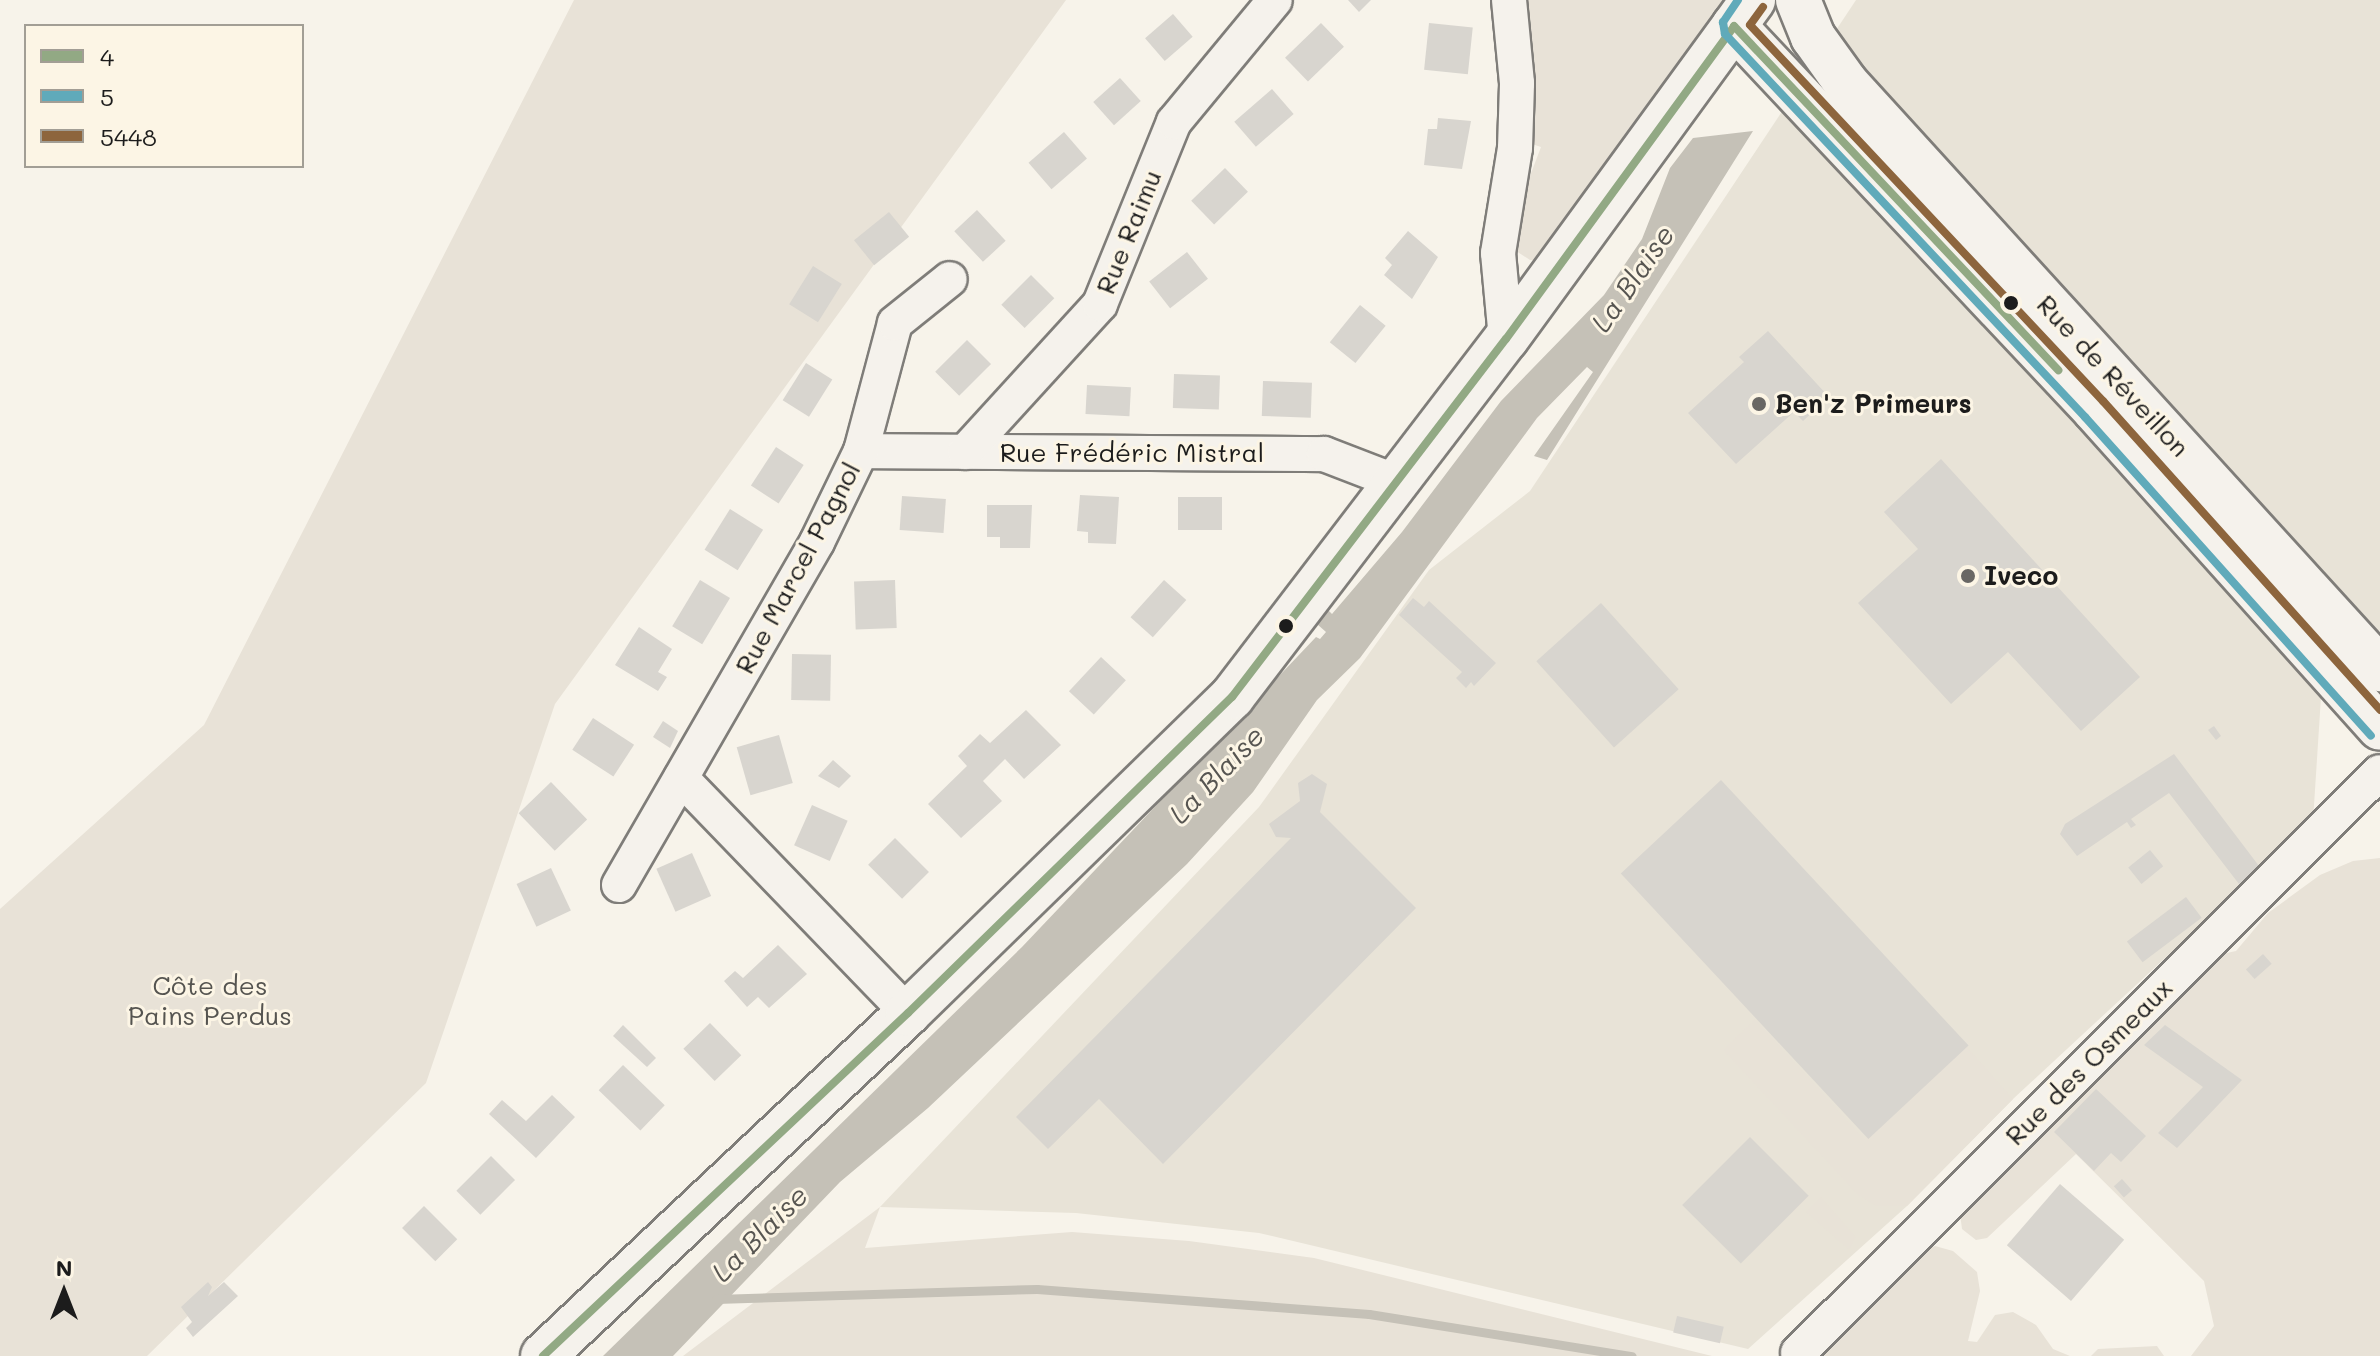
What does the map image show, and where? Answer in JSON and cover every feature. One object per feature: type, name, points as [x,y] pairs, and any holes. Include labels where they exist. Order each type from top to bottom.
[{"type":"main road","name":"Rue de Réveillon","points":[[1798,0],[1813,37],[1846,83],[2380,669]]},
{"type":"main road","points":[[543,1356],[908,1013],[1232,697],[1506,339],[1746,9]]},
{"type":"main road","name":"Rue de Réveillon","points":[[1746,9],[1846,83]]},
{"type":"main road","name":"Rue de Réveillon","points":[[1746,9],[2094,409],[2380,728]]},
{"type":"street","name":"Rue Raimu","points":[[965,452],[1100,304],[1174,122],[1275,0]]},
{"type":"street","points":[[1506,339],[1498,253],[1515,148],[1517,83],[1509,0]]},
{"type":"street","name":"Rue Marcel Pagnol","points":[[619,885],[817,542],[861,451],[895,323],[950,279]]},
{"type":"street","name":"Rue Frédéric Mistral","points":[[861,451],[1324,454],[1397,482]]},
{"type":"street","name":"Rue des Osmeaux","points":[[1798,1353],[2380,772]]},
{"type":"street","points":[[681,778],[908,1013]]},
{"type":"shaded area","points":[[1856,0],[2380,0],[2380,630],[2321,697],[2313,821],[2013,1099],[1907,1206],[1748,1349],[1259,1233],[1076,1213],[880,1207],[1259,807],[1429,570],[1530,491]]},
{"type":"green space","name":"Côte des Pains Perdus","points":[[574,0],[1066,0],[555,704],[426,1083],[147,1356],[0,1356],[0,909],[204,725]]},
{"type":"green space","points":[[1526,0],[1727,0],[1537,260],[1530,260],[1513,249],[1522,197],[1541,147],[1529,143],[1534,81]]},
{"type":"green space","points":[[2380,858],[2380,1356],[2191,1356],[2214,1326],[2204,1281],[2076,1154],[1987,1238],[1976,1240],[1962,1229],[1960,1214],[2222,954],[2236,951],[2268,913],[2320,875],[2353,861]]},
{"type":"green space","points":[[1755,1019],[1865,1140],[1967,1047],[2013,1099],[1907,1206],[1876,1206],[1858,1195],[1723,1050]]},
{"type":"green space","points":[[1821,1197],[1856,1237],[1849,1250],[1806,1212]]},
{"type":"green space","points":[[880,1207],[865,1248],[1072,1232],[1189,1241],[1314,1258],[1712,1356],[683,1356]]},
{"type":"green space","points":[[1935,1246],[1953,1251],[1977,1272],[1980,1291],[1968,1341],[1977,1342],[1995,1315],[2013,1312],[2036,1325],[2053,1349],[2070,1356],[1819,1356],[1919,1252]]},
{"type":"green space","points":[[2157,1346],[2164,1356],[2091,1356],[2098,1349]]},
{"type":"water","name":"La Blaise","points":[[1753,131],[1547,460],[1534,456],[1593,372],[1587,367],[1537,418],[1360,658],[1317,700],[1253,792],[1187,864],[928,1108],[840,1182],[673,1356],[603,1356],[1022,947],[1316,637],[1320,639],[1326,632],[1317,624],[1328,610],[1332,614],[1402,532],[1501,401],[1604,295],[1642,239],[1670,168],[1693,138]]},
{"type":"building","points":[[1348,0],[1371,0],[1359,12]]},
{"type":"building","points":[[1173,14],[1193,37],[1165,61],[1145,38]]},
{"type":"building","points":[[1321,23],[1344,47],[1308,81],[1285,58]]},
{"type":"building","points":[[1429,23],[1473,28],[1468,74],[1424,70]]},
{"type":"building","points":[[1120,78],[1141,101],[1114,125],[1093,102]]},
{"type":"building","points":[[1272,89],[1294,114],[1256,147],[1234,122]]},
{"type":"building","points":[[1438,118],[1471,121],[1462,169],[1424,165],[1428,129],[1437,129]]},
{"type":"building","points":[[1064,132],[1087,158],[1051,189],[1029,163]]},
{"type":"building","points":[[1225,168],[1248,192],[1214,224],[1191,201]]},
{"type":"building","points":[[977,210],[1006,241],[983,262],[954,231]]},
{"type":"building","points":[[889,212],[909,237],[874,265],[854,240]]},
{"type":"building","points":[[1408,231],[1438,257],[1412,299],[1384,275],[1392,265],[1385,258]]},
{"type":"building","points":[[1187,252],[1208,279],[1170,308],[1149,282]]},
{"type":"building","points":[[813,266],[842,284],[818,322],[789,304]]},
{"type":"building","points":[[1031,275],[1054,298],[1025,328],[1001,305]]},
{"type":"building","points":[[1360,305],[1386,326],[1355,363],[1330,342]]},
{"type":"building","name":"Ben'z Primeurs","points":[[1768,331],[1829,397],[1803,421],[1794,412],[1736,464],[1688,413],[1744,362],[1739,357]]},
{"type":"building","points":[[967,340],[991,364],[959,396],[935,372]]},
{"type":"building","points":[[806,363],[832,379],[809,417],[783,400]]},
{"type":"building","points":[[1174,374],[1220,376],[1219,410],[1173,408]]},
{"type":"building","points":[[1263,381],[1312,383],[1311,418],[1262,416]]},
{"type":"building","points":[[1087,385],[1131,387],[1129,416],[1085,414]]},
{"type":"building","points":[[776,447],[804,465],[779,504],[751,486]]},
{"type":"building","name":"Iveco","points":[[1941,459],[2140,677],[2081,731],[2008,652],[1951,704],[1858,603],[1918,549],[1884,512]]},
{"type":"building","points":[[1080,495],[1119,497],[1116,544],[1088,543],[1088,532],[1077,531]]},
{"type":"building","points":[[902,496],[946,499],[944,533],[900,530]]},
{"type":"building","points":[[1178,497],[1222,497],[1222,530],[1178,530]]},
{"type":"building","points":[[987,505],[1032,505],[1030,548],[1000,548],[1000,537],[987,537]]},
{"type":"building","points":[[730,509],[763,530],[738,570],[705,550]]},
{"type":"building","points":[[700,580],[730,598],[702,644],[672,626]]},
{"type":"building","points":[[895,580],[897,628],[856,629],[854,581]]},
{"type":"building","points":[[1164,580],[1186,600],[1153,637],[1131,617]]},
{"type":"building","points":[[1413,598],[1424,607],[1429,601],[1496,663],[1474,686],[1471,682],[1466,688],[1456,678],[1462,672],[1399,615]]},
{"type":"building","points":[[1601,603],[1679,689],[1614,747],[1536,661]]},
{"type":"building","points":[[639,627],[672,649],[658,672],[667,677],[658,691],[615,665]]},
{"type":"building","points":[[792,654],[831,655],[830,701],[791,700]]},
{"type":"building","points":[[1101,657],[1126,680],[1094,715],[1069,691]]},
{"type":"building","points":[[1026,710],[1061,745],[1024,779],[1005,759],[983,781],[1002,801],[961,838],[928,804],[967,766],[958,756],[980,734],[990,743]]},
{"type":"building","points":[[593,718],[634,745],[613,777],[572,750]]},
{"type":"building","points":[[663,721],[678,731],[670,748],[653,737]]},
{"type":"building","points":[[2214,726],[2221,736],[2216,740],[2208,730]]},
{"type":"building","points":[[779,735],[793,783],[750,795],[737,747]]},
{"type":"building","points":[[2174,754],[2259,866],[2239,884],[2169,793],[2131,819],[2136,825],[2131,828],[2127,822],[2077,856],[2060,834],[2065,824]]},
{"type":"building","points":[[833,760],[851,776],[839,788],[818,776]]},
{"type":"building","points":[[1312,774],[1327,784],[1320,812],[1416,908],[1163,1164],[1099,1099],[1048,1149],[1016,1117],[1291,838],[1276,837],[1269,824],[1300,801],[1298,783]]},
{"type":"building","points":[[1721,780],[1969,1045],[1868,1139],[1621,873]]},
{"type":"building","points":[[551,782],[587,819],[555,851],[519,813]]},
{"type":"building","points":[[812,805],[848,821],[830,861],[794,845]]},
{"type":"building","points":[[895,838],[929,872],[902,899],[868,865]]},
{"type":"building","points":[[2150,850],[2163,866],[2141,884],[2128,868]]},
{"type":"building","points":[[692,853],[711,896],[675,912],[656,869]]},
{"type":"building","points":[[551,868],[571,911],[536,927],[517,884]]},
{"type":"building","points":[[2186,897],[2202,918],[2143,962],[2127,942]]},
{"type":"building","points":[[778,945],[807,974],[769,1008],[758,997],[747,1007],[724,981],[735,971],[743,978]]},
{"type":"building","points":[[2263,954],[2272,964],[2255,979],[2246,969]]},
{"type":"building","points":[[710,1023],[741,1055],[715,1081],[683,1049]]},
{"type":"building","points":[[623,1025],[656,1058],[647,1067],[613,1036]]},
{"type":"building","points":[[2165,1025],[2242,1080],[2177,1148],[2158,1133],[2203,1087],[2144,1045]]},
{"type":"building","points":[[623,1065],[665,1105],[640,1130],[599,1090]]},
{"type":"building","points":[[2096,1089],[2146,1136],[2121,1162],[2111,1153],[2094,1171],[2054,1132]]},
{"type":"building","points":[[552,1095],[575,1117],[536,1158],[489,1114],[502,1100],[526,1121]]},
{"type":"building","points":[[1750,1137],[1809,1196],[1741,1264],[1682,1205]]},
{"type":"building","points":[[491,1156],[515,1180],[480,1215],[456,1191]]},
{"type":"building","points":[[2122,1179],[2132,1190],[2124,1198],[2114,1186]]},
{"type":"building","points":[[2060,1184],[2124,1240],[2071,1301],[2007,1245]]},
{"type":"building","points":[[424,1206],[457,1239],[435,1261],[402,1228]]},
{"type":"building","points":[[208,1282],[212,1287],[208,1296],[224,1282],[238,1296],[193,1337],[186,1328],[192,1322],[181,1307]]},
{"type":"building","points":[[1677,1316],[1724,1327],[1720,1343],[1673,1333]]},
{"type":"waterway","name":"La Blaise","points":[[716,1299],[1037,1289],[1369,1314],[1632,1356]]},
{"type":"transit line","name":"5","points":[[1738,0],[1723,22],[1725,34],[2085,417],[2371,736]]},
{"type":"transit line","name":"5448","points":[[1763,7],[1750,25],[2103,401],[2380,710]]},
{"type":"transit line","name":"4","points":[[543,1356],[908,1013],[1232,697],[1506,339],[1734,26],[2058,370]]},
{"type":"place","name":"Ben'z Primeurs","points":[[1759,404]]},
{"type":"place","name":"Iveco","points":[[1968,576]]}]
